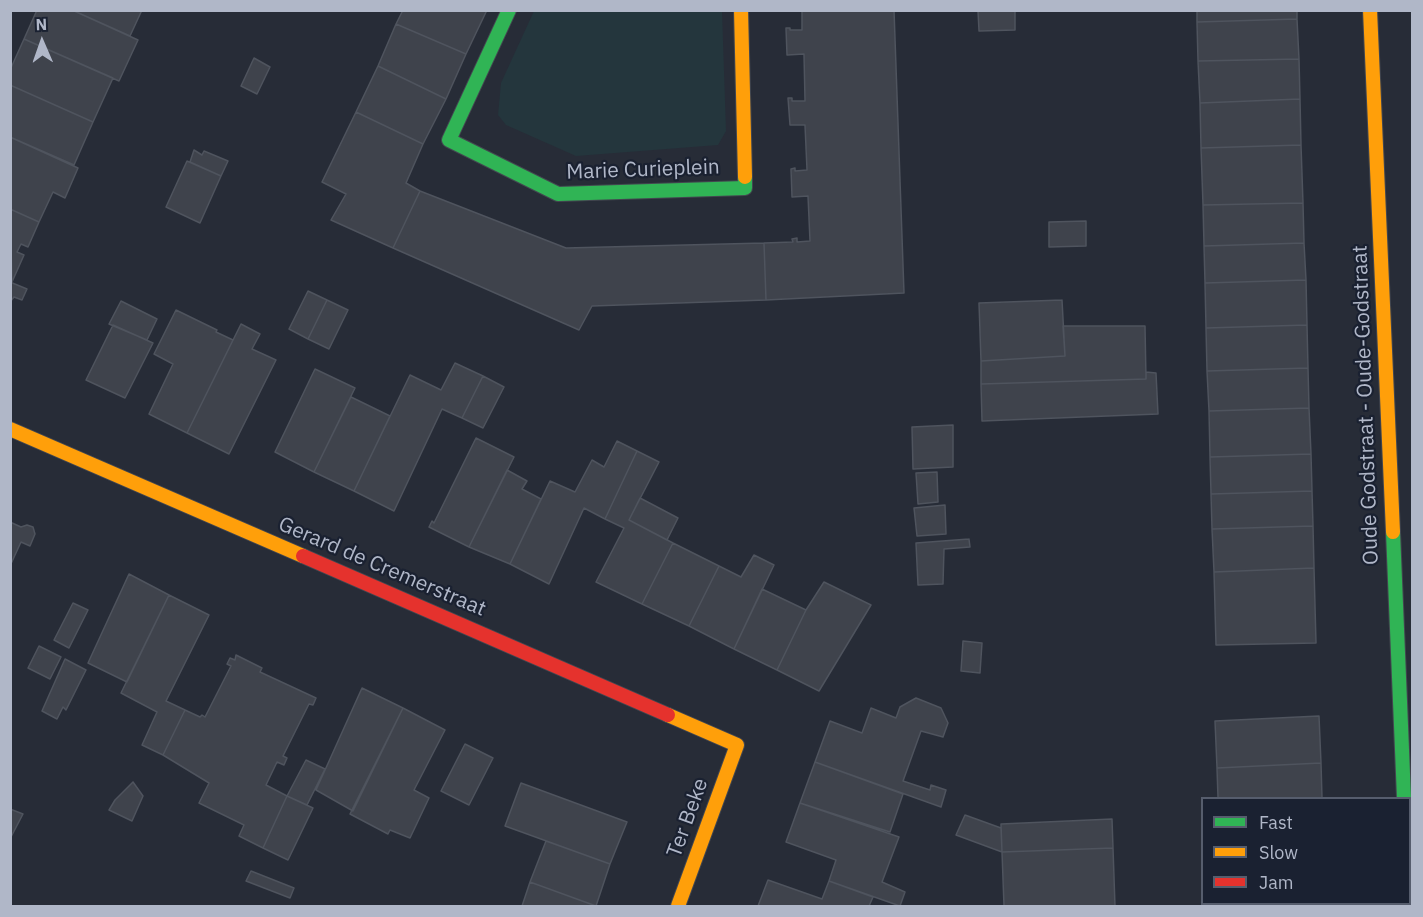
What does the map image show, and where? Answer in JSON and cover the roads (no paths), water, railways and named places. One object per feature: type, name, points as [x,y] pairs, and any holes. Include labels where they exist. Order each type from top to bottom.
[{"type":"street","name":"Marie Curieplein","points":[[509,10],[449,140],[558,194],[745,188],[741,10]]},
{"type":"street","name":"Oude Godstraat - Oude-Godstraat","points":[[1370,10],[1404,797]]},
{"type":"street","name":"Gerard de Cremerstraat","points":[[10,429],[737,745]]},
{"type":"street","name":"Ter Beke","points":[[678,906],[737,745]]}]
